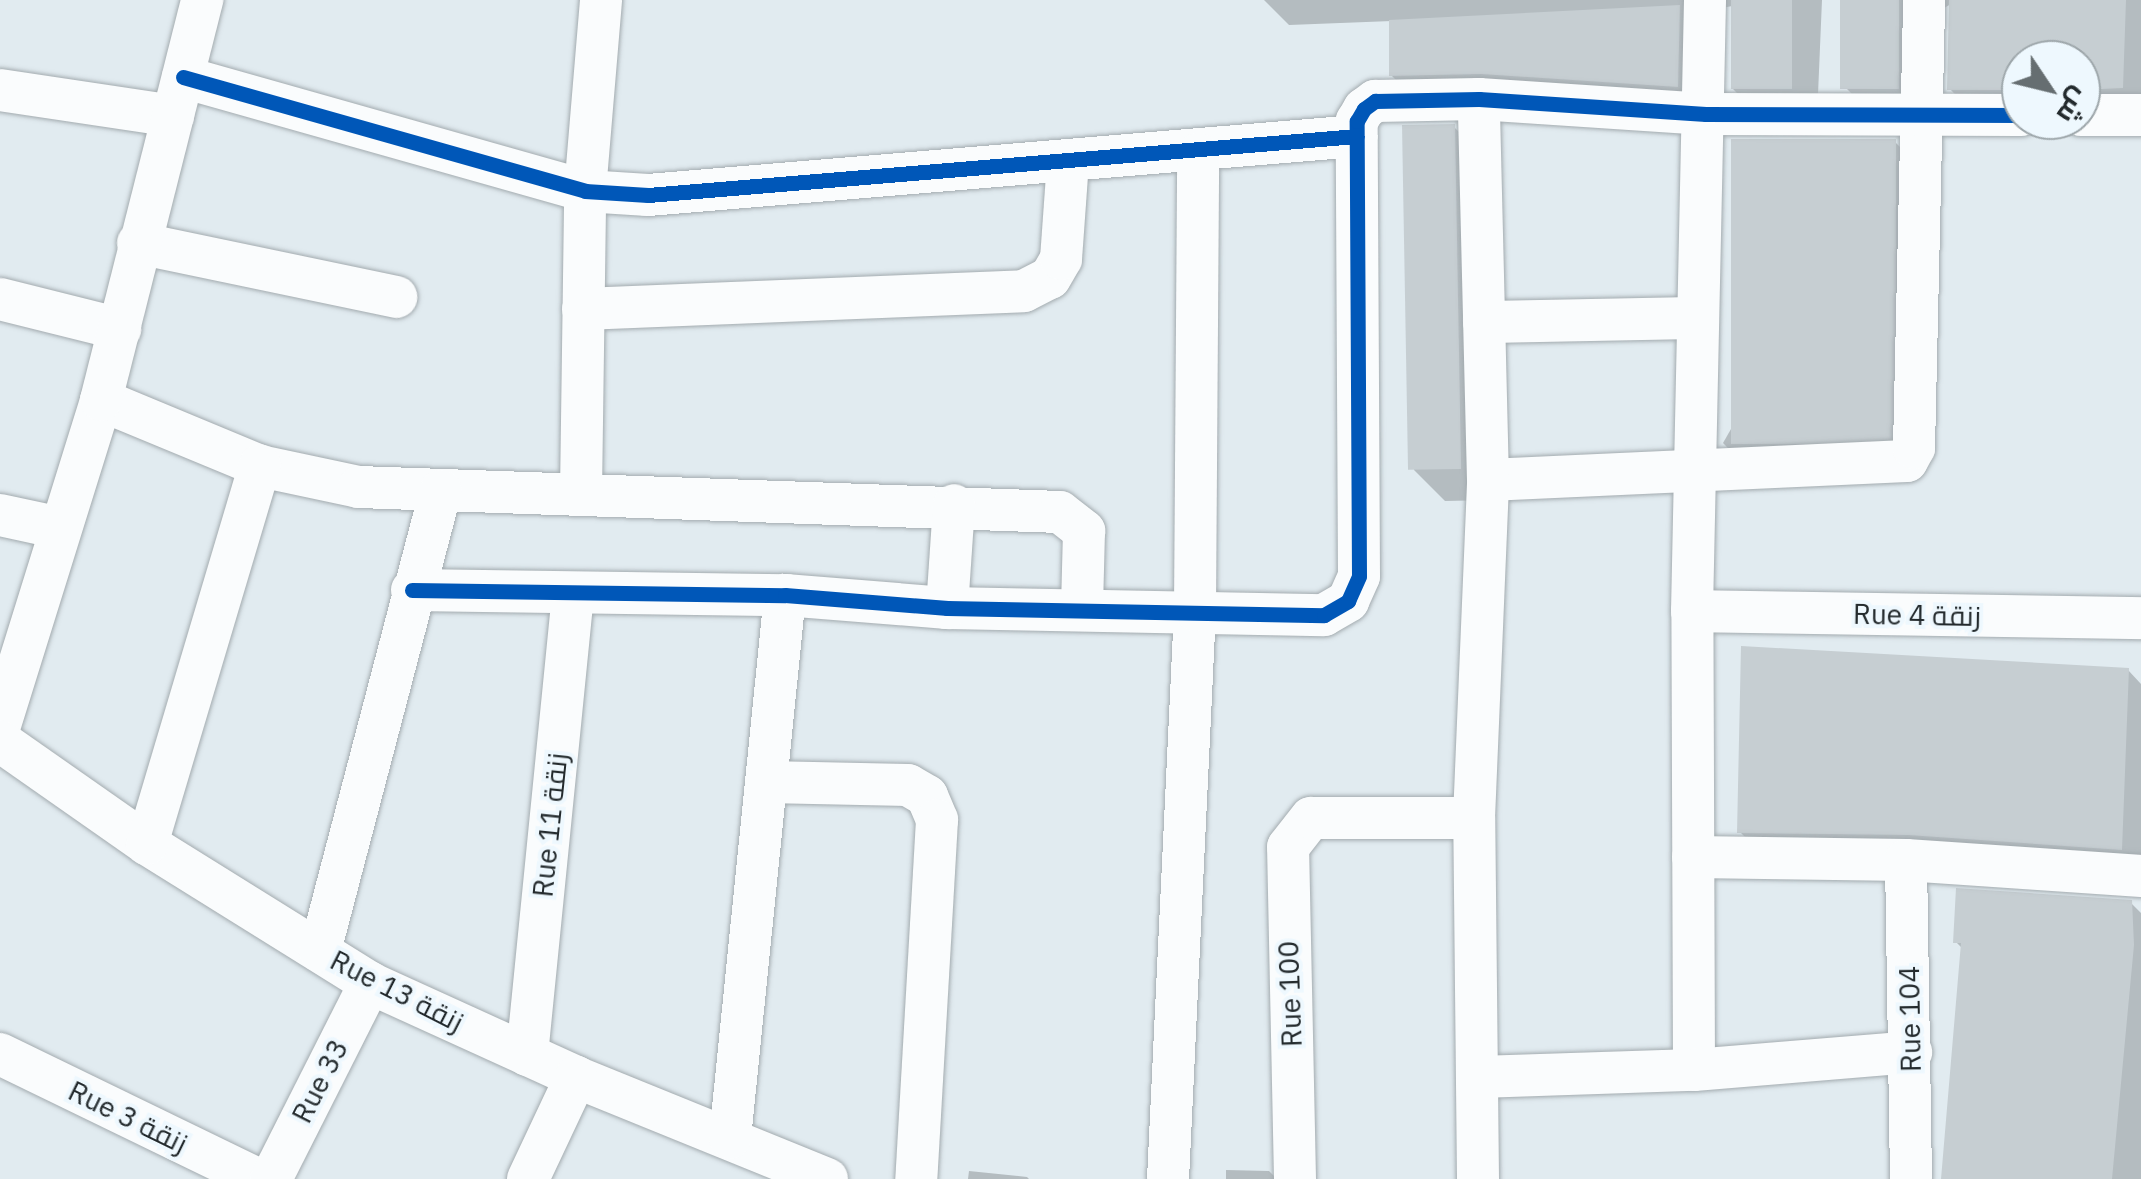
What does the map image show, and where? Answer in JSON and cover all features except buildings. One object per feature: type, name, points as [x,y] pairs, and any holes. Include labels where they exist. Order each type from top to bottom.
[{"type":"street","points":[[0,725],[101,400],[202,0]]},
{"type":"street","points":[[581,493],[585,191],[601,0]]},
{"type":"street","points":[[1694,1070],[1692,612],[1706,114],[1704,0]]},
{"type":"street","points":[[1488,480],[1907,461],[1914,448],[1924,0]]},
{"type":"street","points":[[0,90],[178,96],[585,191],[648,195],[1198,154],[1356,136]]},
{"type":"street","points":[[1478,1179],[1474,818],[1488,480],[1479,99]]},
{"type":"street","points":[[412,590],[785,595],[947,608],[1324,615],[1348,601],[1356,588],[1356,136],[1357,121],[1375,101],[1479,99],[1706,114],[2001,115]]},
{"type":"street","points":[[2101,115],[2141,115]]},
{"type":"street","points":[[1168,1179],[1194,610],[1198,154]]},
{"type":"street","points":[[583,309],[1024,291],[1050,278],[1061,259],[1068,162]]},
{"type":"street","points":[[138,243],[396,296]]},
{"type":"street","points":[[0,299],[120,328]]},
{"type":"street","points":[[1484,322],[1698,318]]},
{"type":"street","points":[[101,400],[260,466],[360,487],[954,504],[1077,519],[1084,530],[1082,610]]},
{"type":"street","points":[[147,844],[260,466]]},
{"type":"street","points":[[320,951],[440,491]]},
{"type":"street","points":[[947,608],[954,504]]},
{"type":"street","points":[[0,515],[60,528]]},
{"type":"street","name":"Rue 11 زنقة","points":[[526,1054],[574,595]]},
{"type":"street","points":[[730,1138],[785,595]]},
{"type":"street","name":"Rue 4 زنقة","points":[[1692,612],[2141,618]]},
{"type":"street","name":"Rue 13 زنقة","points":[[0,741],[147,844],[370,983],[576,1077],[827,1179]]},
{"type":"street","points":[[766,782],[908,785],[927,796],[937,820],[916,1179]]},
{"type":"street","name":"Rue 100","points":[[1295,1179],[1288,848],[1311,818],[1474,818]]},
{"type":"street","points":[[1693,858],[1906,860],[2141,876]]},
{"type":"street","name":"Rue 104","points":[[1906,860],[1912,1179]]},
{"type":"street","name":"Rue 33","points":[[271,1179],[370,983]]},
{"type":"street","points":[[1479,1077],[1694,1070],[1912,1052]]},
{"type":"street","name":"Rue 3 زنقة","points":[[0,1054],[256,1179]]},
{"type":"street","points":[[528,1179],[576,1077]]},
{"type":"cycle path","points":[[183,77],[585,191],[648,195],[1357,136]]},
{"type":"cycle path","points":[[412,590],[785,595],[947,608],[1324,615],[1348,601],[1359,576],[1357,121],[1364,109],[1375,101],[1479,99],[1706,114],[2001,115]]}]
